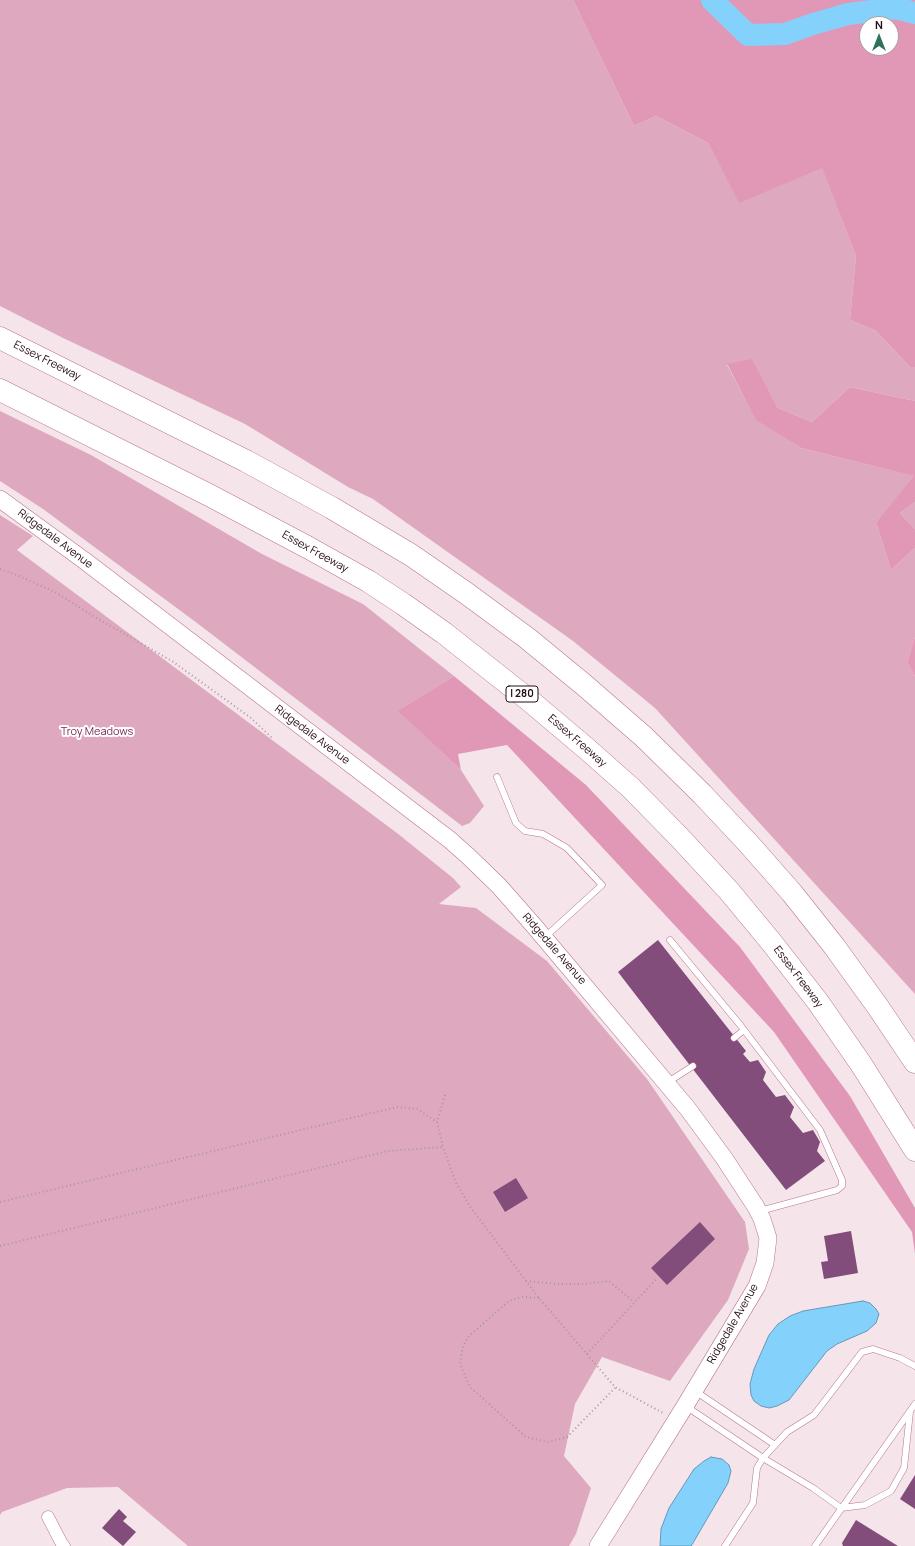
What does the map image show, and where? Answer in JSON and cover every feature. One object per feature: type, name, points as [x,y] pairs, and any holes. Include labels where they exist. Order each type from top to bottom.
[{"type":"highway","name":"Essex Freeway","points":[[0,338],[246,461],[332,508],[411,556],[466,593],[527,638],[583,684],[644,738],[702,794],[748,843],[792,893],[834,946],[915,1062]]},
{"type":"highway","name":"Essex Freeway","points":[[0,390],[209,495],[368,581],[444,633],[529,700],[631,788],[729,891],[818,1002],[862,1064],[915,1150]]},
{"type":"main road","name":"Ridgedale Avenue","points":[[0,499],[85,561],[450,840],[499,886],[688,1109],[724,1158],[758,1211],[768,1238],[765,1263],[757,1286],[681,1413],[598,1546]]},
{"type":"street","points":[[48,1517],[64,1546]]},
{"type":"lane","points":[[497,777],[516,823],[525,831],[543,834],[567,848],[602,885],[544,938]]},
{"type":"lane","points":[[670,940],[744,1030],[820,1130],[842,1180],[842,1186],[837,1190],[758,1211]]},
{"type":"lane","points":[[734,1038],[744,1030]]},
{"type":"lane","points":[[666,1083],[693,1066]]},
{"type":"lane","points":[[725,1546],[753,1503],[757,1468],[763,1458],[787,1432],[814,1415],[862,1352],[873,1349],[900,1358],[915,1366]]},
{"type":"lane","points":[[695,1390],[776,1445]]},
{"type":"lane","points":[[815,1546],[915,1404]]},
{"type":"lane","points":[[681,1413],[763,1458],[813,1488],[841,1508],[864,1505],[891,1491],[904,1468],[910,1412]]},
{"type":"path","points":[[0,569],[55,592],[95,617],[172,661],[251,718],[273,739]]},
{"type":"path","points":[[445,1095],[437,1122],[443,1147],[455,1181],[471,1208],[539,1298],[615,1388],[681,1413]]},
{"type":"path","points":[[0,1202],[397,1107],[417,1109],[437,1122]]},
{"type":"path","points":[[0,1246],[388,1151],[443,1147]]},
{"type":"path","points":[[587,1354],[657,1278]]},
{"type":"path","points":[[526,1281],[558,1284],[584,1284],[609,1281],[634,1302]]},
{"type":"path","points":[[539,1298],[522,1296],[509,1301],[469,1336],[463,1346],[460,1364],[470,1388],[526,1437],[547,1442],[567,1437],[615,1388]]},
{"type":"green space","points":[[0,0],[573,0],[634,126],[656,116],[708,143],[739,202],[822,167],[856,256],[850,320],[876,331],[910,367],[915,367],[915,401],[850,387],[812,422],[778,408],[752,360],[727,365],[756,419],[801,448],[915,476],[876,522],[891,570],[915,548],[915,637],[907,662],[915,676],[915,994],[655,708],[573,641],[373,499],[348,487],[245,424],[61,337],[0,306]]},
{"type":"green space","points":[[0,411],[91,455],[262,554],[363,604],[454,676],[399,711],[461,770],[484,806],[470,823],[462,826],[197,623],[43,509],[0,481]]},
{"type":"green space","points":[[915,502],[915,529],[900,513]]},
{"type":"green space","name":"Troy Meadows","points":[[0,515],[33,536],[17,550],[397,833],[453,878],[461,887],[439,904],[476,908],[547,961],[647,1079],[745,1222],[749,1249],[728,1300],[670,1381],[602,1357],[575,1404],[564,1456],[591,1488],[576,1534],[569,1546],[188,1546],[118,1487],[67,1488],[2,1512],[0,1515]]},
{"type":"shaded area","points":[[573,0],[915,0],[915,367],[910,367],[876,331],[850,320],[856,256],[822,168],[739,203],[708,143],[656,116],[634,126]]},
{"type":"shaded area","points":[[752,359],[778,408],[812,422],[850,387],[915,401],[915,502],[900,513],[915,529],[915,548],[891,570],[876,522],[914,476],[801,448],[756,420],[727,364]]},
{"type":"shaded area","points":[[915,637],[915,676],[907,662]]},
{"type":"shaded area","points":[[454,676],[586,785],[740,947],[850,1096],[915,1208],[915,1254],[912,1232],[774,1032],[507,745],[458,754],[461,770],[398,711]]},
{"type":"water","points":[[863,1301],[870,1303],[879,1314],[876,1323],[867,1331],[837,1344],[827,1351],[789,1400],[769,1408],[761,1406],[754,1401],[751,1395],[750,1384],[754,1369],[769,1335],[778,1324],[790,1316],[803,1311]]},
{"type":"water","points":[[711,1457],[722,1459],[729,1465],[731,1471],[728,1483],[691,1546],[660,1546],[661,1529],[669,1508],[694,1469]]},
{"type":"building","points":[[658,940],[746,1051],[743,1054],[750,1062],[758,1060],[766,1072],[763,1080],[776,1097],[785,1095],[794,1107],[790,1117],[803,1133],[813,1130],[820,1142],[817,1151],[825,1161],[786,1190],[618,972]]},
{"type":"building","points":[[516,1178],[528,1198],[505,1212],[493,1192]]},
{"type":"building","points":[[700,1222],[715,1239],[667,1285],[651,1268]]},
{"type":"building","points":[[851,1231],[858,1273],[824,1279],[821,1262],[828,1261],[824,1236]]},
{"type":"building","points":[[915,1475],[915,1509],[900,1499]]},
{"type":"building","points":[[119,1509],[127,1517],[123,1521],[136,1532],[123,1546],[102,1528]]},
{"type":"building","points":[[856,1520],[898,1546],[843,1546],[842,1543]]},
{"type":"waterway","points":[[712,0],[748,35],[785,34],[848,14],[896,8],[915,13]]}]
